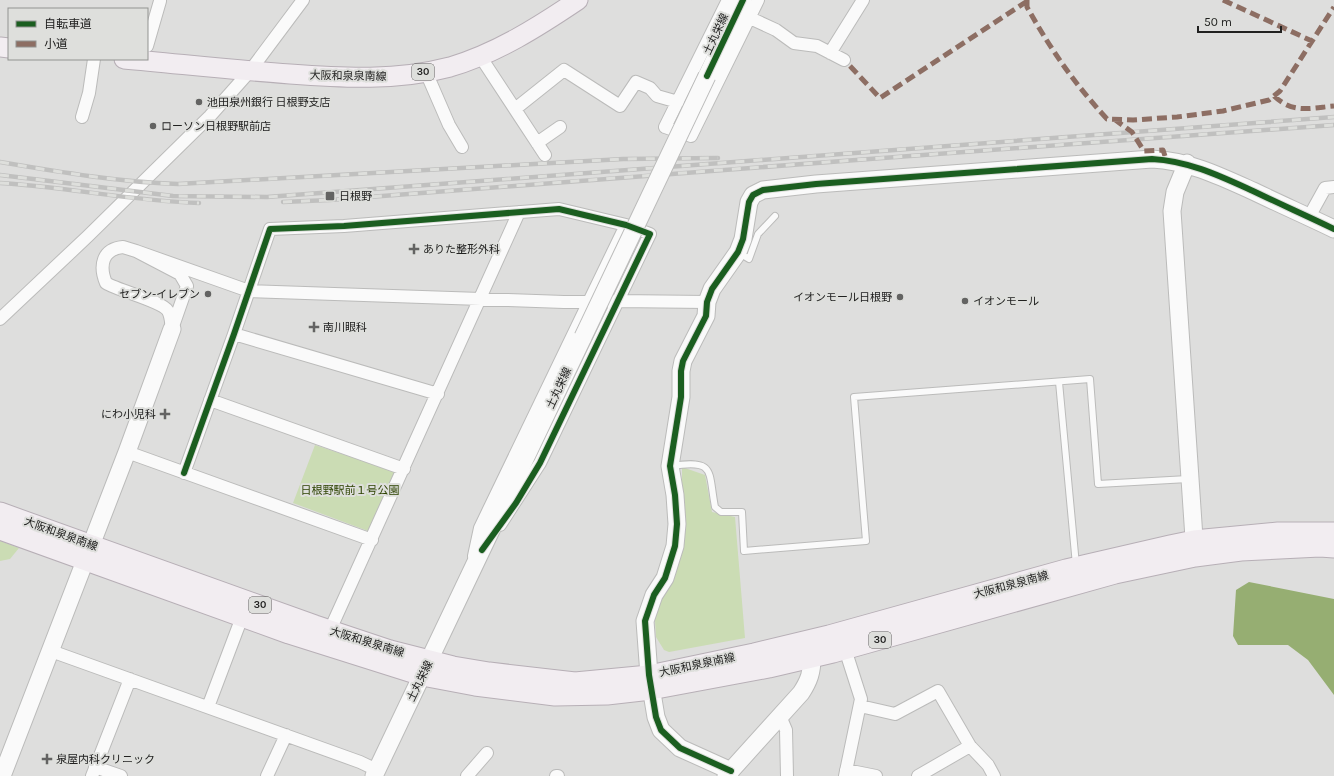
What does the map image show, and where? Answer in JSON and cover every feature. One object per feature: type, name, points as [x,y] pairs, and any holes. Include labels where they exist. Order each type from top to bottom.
[{"type":"main road","name":"大阪和泉泉南線","points":[[148,57],[250,71],[383,78],[449,67],[480,56],[530,31],[578,0]]},
{"type":"main road","name":"大阪和泉泉南線","points":[[0,512],[88,552],[242,617],[422,676],[475,686],[555,696],[607,695],[650,682],[829,635],[1076,567],[1195,549],[1278,532],[1334,532]]},
{"type":"main road","name":"大阪和泉泉南線","points":[[0,530],[88,552],[390,650],[453,666],[489,672],[575,682],[650,682],[754,671],[846,649],[1115,574],[1195,549],[1241,551],[1320,547],[1334,548]]},
{"type":"street","points":[[0,319],[88,236],[204,121],[250,71],[303,0]]},
{"type":"street","points":[[728,0],[665,127],[691,136],[758,0]]},
{"type":"street","name":"土丸栄線","points":[[375,773],[431,660],[743,0]]},
{"type":"street","points":[[830,53],[863,0]]},
{"type":"street","points":[[148,32],[160,1]]},
{"type":"street","points":[[750,18],[776,30],[794,43],[817,46],[844,60]]},
{"type":"street","points":[[480,56],[545,155]]},
{"type":"street","points":[[82,117],[89,93],[94,60]]},
{"type":"street","points":[[515,109],[564,70],[620,106],[636,82],[650,88],[657,96],[678,102]]},
{"type":"street","points":[[426,72],[448,125],[462,147]]},
{"type":"street","points":[[537,143],[560,127]]},
{"type":"street","points":[[812,658],[812,670],[809,680],[780,716],[728,774],[689,753],[668,738],[658,725],[650,682],[645,621],[654,595],[665,578],[675,546],[675,495],[670,466],[681,397],[681,371],[683,361],[706,316],[707,302],[716,282],[738,252],[743,239],[749,202],[754,195],[763,190],[816,184],[1152,158],[1187,163],[1334,229]]},
{"type":"street","points":[[1187,163],[1175,192],[1172,211],[1195,549]]},
{"type":"street","points":[[1309,217],[1326,188],[1334,187]]},
{"type":"street","points":[[184,473],[250,290],[270,229],[344,226],[559,209],[626,225],[650,234],[540,463],[516,503],[482,550]]},
{"type":"street","points":[[330,630],[519,212]]},
{"type":"street","points":[[471,573],[480,528],[626,225]]},
{"type":"street","points":[[184,278],[175,299],[169,304],[162,305],[117,289],[106,283],[102,267],[105,256],[114,248],[123,248],[250,290],[589,302],[707,302]]},
{"type":"street","points":[[2,776],[127,452],[187,286],[184,278],[180,274],[136,252]]},
{"type":"street","points":[[162,305],[170,316],[172,329]]},
{"type":"street","points":[[234,334],[438,394]]},
{"type":"street","points":[[210,400],[404,469]]},
{"type":"street","points":[[127,452],[372,540]]},
{"type":"street","points":[[208,707],[242,617]]},
{"type":"street","points":[[846,649],[861,699],[846,773],[876,776]]},
{"type":"street","points":[[51,651],[286,735],[375,773]]},
{"type":"street","points":[[120,776],[93,771],[130,679]]},
{"type":"street","points":[[860,706],[895,714],[938,691],[970,746],[988,765],[994,776]]},
{"type":"street","points":[[780,716],[786,730],[787,776]]},
{"type":"street","points":[[267,776],[286,735]]},
{"type":"street","points":[[918,776],[970,746]]},
{"type":"street","points":[[474,774],[487,753]]},
{"type":"lane","points":[[738,252],[749,259],[758,234],[775,216]]},
{"type":"lane","points":[[670,466],[689,464],[699,465],[706,468],[711,479],[715,507],[721,512],[742,512],[744,551],[866,541],[854,398],[1090,379],[1098,484],[1190,479]]},
{"type":"lane","points":[[1059,382],[1076,567]]},
{"type":"green space","name":"日根野駅前１号公園","points":[[315,445],[396,472],[368,531],[293,503]]},
{"type":"green space","points":[[682,467],[705,475],[712,512],[735,517],[745,638],[669,652],[664,650],[656,637],[654,604],[682,542]]},
{"type":"green space","points":[[0,541],[19,548],[10,559],[0,561]]},
{"type":"shaded area","points":[[1249,582],[1334,599],[1334,695],[1308,660],[1288,645],[1238,645],[1233,636],[1236,590]]},
{"type":"railway","points":[[0,175],[173,196],[267,197],[1334,117]]},
{"type":"railway","points":[[283,202],[330,200],[1334,125]]},
{"type":"railway","points":[[0,162],[111,179],[178,184],[623,159],[718,158]]},
{"type":"railway","points":[[0,183],[149,200],[199,203]]},
{"type":"marked path","points":[[1027,0],[1027,7],[1045,38],[1095,106],[1107,119],[1133,120],[1177,117],[1223,111],[1269,100],[1280,91],[1334,7]]},
{"type":"marked path","points":[[850,66],[880,98],[1029,0]]},
{"type":"marked path","points":[[1223,0],[1312,41]]},
{"type":"marked path","points":[[1274,96],[1281,102],[1295,108],[1334,106]]},
{"type":"marked path","points":[[1114,119],[1132,132],[1144,151],[1163,150],[1166,159]]},
{"type":"cycle path","points":[[707,76],[743,0]]},
{"type":"cycle path","points":[[731,771],[680,748],[661,730],[656,717],[649,675],[645,621],[654,595],[665,578],[675,546],[677,524],[675,495],[670,466],[681,397],[681,371],[683,361],[706,316],[707,302],[712,289],[738,252],[743,239],[749,202],[753,195],[763,190],[816,184],[1152,159],[1166,160],[1204,170],[1334,229]]},
{"type":"cycle path","points":[[184,473],[270,229],[344,226],[559,209],[626,225],[650,234],[540,463],[516,503],[482,550]]},
{"type":"place","name":"池田泉州銀行 日根野支店","points":[[199,102]]},
{"type":"place","name":"ローソン日根野駅前店","points":[[153,126]]},
{"type":"place","name":"日根野","points":[[330,196]]},
{"type":"place","name":"ありた整形外科","points":[[414,249]]},
{"type":"place","name":"セブン-イレブン","points":[[208,294]]},
{"type":"place","name":"イオンモール日根野","points":[[900,297]]},
{"type":"place","name":"イオンモール","points":[[965,301]]},
{"type":"place","name":"南川眼科","points":[[314,327]]},
{"type":"place","name":"にわ小児科","points":[[165,414]]},
{"type":"place","name":"泉屋内科クリニック","points":[[47,759]]}]
